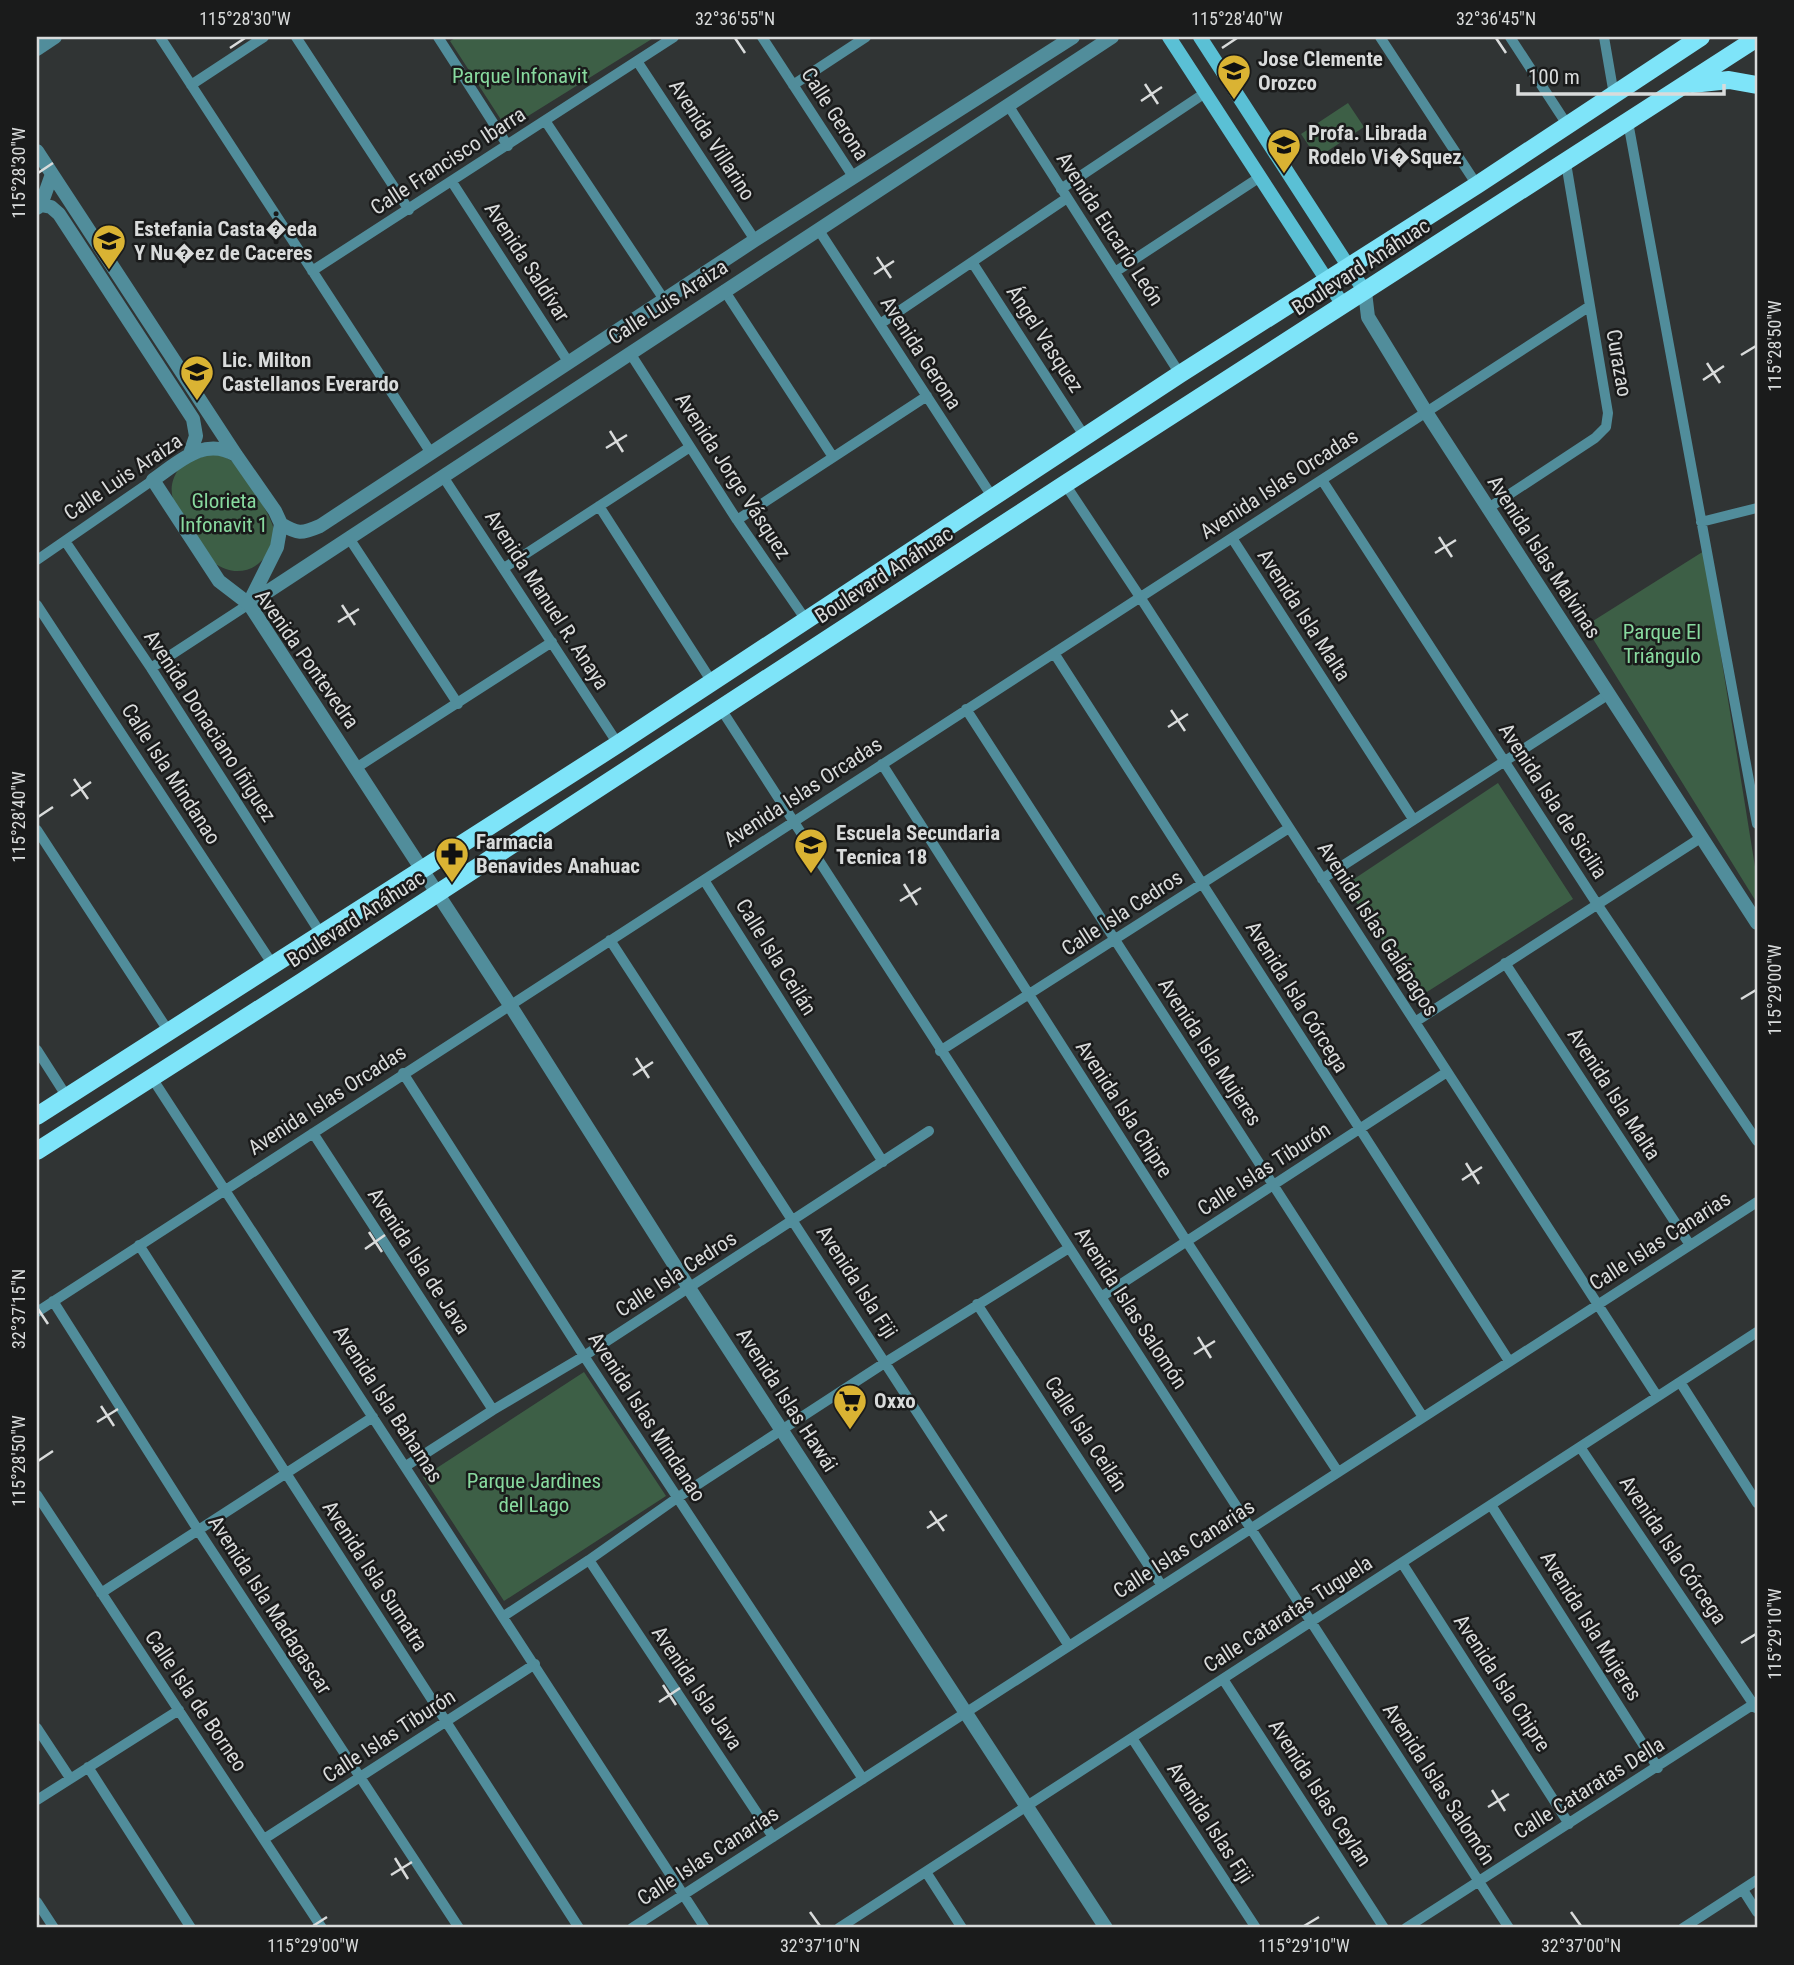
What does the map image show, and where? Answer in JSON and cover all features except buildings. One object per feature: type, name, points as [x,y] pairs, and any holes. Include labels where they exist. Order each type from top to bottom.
[{"type":"main road","points":[[1169,37],[1343,305]]},
{"type":"main road","points":[[1200,37],[1365,292]]},
{"type":"main road","name":"Boulevard Anáhuac","points":[[37,1151],[1757,38]]},
{"type":"main road","name":"Boulevard Anáhuac","points":[[37,1116],[618,744],[1180,374],[1477,185],[1693,40]]},
{"type":"main road","points":[[1685,85],[1729,80],[1757,85]]},
{"type":"street","points":[[37,49],[55,37]]},
{"type":"street","points":[[160,37],[431,453]]},
{"type":"street","points":[[191,85],[264,37]]},
{"type":"street","points":[[296,37],[409,209]]},
{"type":"street","name":"Calle Francisco Ibarra","points":[[312,271],[674,37]]},
{"type":"street","name":"Calle Gerona","points":[[761,37],[854,178]]},
{"type":"street","points":[[793,86],[866,37]]},
{"type":"street","name":"Calle Luis Araiza","points":[[281,524],[296,533],[320,526],[755,240],[1073,37]]},
{"type":"street","name":"Calle Luis Araiza","points":[[151,668],[1112,37]]},
{"type":"street","points":[[1380,37],[1477,185]]},
{"type":"street","points":[[1510,37],[1568,125]]},
{"type":"street","points":[[1604,37],[1614,95]]},
{"type":"street","points":[[443,39],[508,146]]},
{"type":"street","name":"Avenida Villarino","points":[[637,61],[755,240]]},
{"type":"street","points":[[880,324],[972,262],[1205,93]]},
{"type":"street","name":"Avenida Eucario León","points":[[1007,105],[1180,374]]},
{"type":"street","points":[[948,119],[960,137]]},
{"type":"street","points":[[546,122],[665,301]]},
{"type":"street","points":[[1628,122],[1757,824]]},
{"type":"street","points":[[37,151],[275,511],[281,524],[277,547],[249,604]]},
{"type":"street","name":"Curazao","points":[[1487,509],[1595,438],[1606,427],[1608,413],[1566,163]]},
{"type":"street","points":[[52,174],[39,206],[51,207],[59,214],[193,419],[197,436],[190,454]]},
{"type":"street","points":[[1115,272],[1260,177]]},
{"type":"street","name":"Avenida Saldívar","points":[[452,182],[569,363]]},
{"type":"street","name":"Avenida Gerona","points":[[818,229],[993,498]]},
{"type":"street","name":"Ángel Vasquez","points":[[972,262],[1085,437]]},
{"type":"street","points":[[724,290],[833,457]]},
{"type":"street","name":"Avenida Islas Malvinas","points":[[1365,292],[1368,317],[1426,412],[1757,923]]},
{"type":"street","points":[[1343,305],[1368,317]]},
{"type":"street","name":"Avenida Islas Orcadas","points":[[37,1312],[1590,306]]},
{"type":"street","name":"Avenida Jorge Vásquez","points":[[630,353],[737,520],[806,620]]},
{"type":"street","points":[[737,520],[927,396]]},
{"type":"street","points":[[482,420],[497,441]]},
{"type":"street","points":[[504,568],[690,447]]},
{"type":"street","name":"Calle Luis Araiza","points":[[37,560],[190,454],[213,448],[227,450],[236,455]]},
{"type":"street","name":"Avenida Manuel R. Anaya","points":[[444,478],[618,744]]},
{"type":"street","name":"Avenida Pontevedra","points":[[153,480],[219,581],[249,604],[438,893]]},
{"type":"street","name":"Avenida Isla de Sicilia","points":[[1322,480],[1597,904],[1757,1141]]},
{"type":"street","name":"Avenida Islas Galápagos","points":[[1065,484],[1657,1396]]},
{"type":"street","points":[[599,506],[712,682]]},
{"type":"street","points":[[1701,522],[1757,508]]},
{"type":"street","points":[[349,538],[458,704]]},
{"type":"street","name":"Avenida Isla Malta","points":[[1232,538],[1413,819]]},
{"type":"street","name":"Avenida Donaciano Iñiguez","points":[[65,541],[151,668],[321,934]]},
{"type":"street","name":"Calle Isla Mindanao","points":[[37,605],[273,965]]},
{"type":"street","points":[[356,768],[552,642]]},
{"type":"street","name":"Avenida Isla Córcega","points":[[1054,653],[1509,1361]]},
{"type":"street","points":[[1322,879],[1609,694]]},
{"type":"street","name":"Avenida Islas Salomón","points":[[721,709],[1509,1928]]},
{"type":"street","name":"Avenida Isla Mujeres","points":[[966,709],[1423,1417]]},
{"type":"street","name":"Avenida Isla Chipre","points":[[881,764],[1187,1242],[1338,1472]]},
{"type":"street","name":"Calle Isla Cedros","points":[[940,1051],[1289,828]]},
{"type":"street","points":[[37,830],[169,1032]]},
{"type":"street","points":[[1415,1021],[1702,837]]},
{"type":"street","name":"Calle Isla Ceilán","points":[[704,880],[883,1162]]},
{"type":"street","name":"Avenida Islas Hawái","points":[[438,893],[781,1431],[1106,1928]]},
{"type":"street","name":"Avenida Isla Fiji","points":[[610,940],[1069,1646]]},
{"type":"street","name":"Avenida Isla Malta","points":[[1505,963],[1690,1245]]},
{"type":"street","points":[[37,1050],[67,1097]]},
{"type":"street","name":"Calle Islas Tiburón","points":[[1101,1297],[1447,1072]]},
{"type":"street","name":"Avenida Islas Mindanao","points":[[403,1073],[584,1356],[863,1779]]},
{"type":"street","name":"Avenida Isla Bahamas","points":[[152,1077],[705,1928]]},
{"type":"street","name":"Calle Isla Cedros","points":[[406,1466],[492,1410],[584,1356],[929,1131]]},
{"type":"street","name":"Avenida Isla de Java","points":[[313,1133],[492,1410]]},
{"type":"street","name":"Calle Islas Canarias","points":[[632,1928],[1757,1202]]},
{"type":"street","name":"Avenida Isla Sumatra","points":[[139,1245],[579,1928]]},
{"type":"street","points":[[504,1616],[677,1498],[886,1362],[1069,1248]]},
{"type":"street","name":"Avenida Isla Madagascar","points":[[53,1301],[198,1530],[459,1928]]},
{"type":"street","name":"Calle Isla Ceilán","points":[[977,1304],[1162,1586]]},
{"type":"street","name":"Calle Cataratas Tuguela","points":[[839,1928],[1757,1332]]},
{"type":"street","points":[[1680,1382],[1757,1503]]},
{"type":"street","points":[[101,1594],[373,1417]]},
{"type":"street","name":"Avenida Isla Córcega","points":[[1580,1447],[1756,1706]]},
{"type":"street","name":"Calle Isla de Borneo","points":[[37,1495],[322,1928]]},
{"type":"street","name":"Avenida Isla Mujeres","points":[[1491,1505],[1658,1768]]},
{"type":"street","name":"Avenida Isla Java","points":[[589,1560],[773,1837]]},
{"type":"street","name":"Avenida Isla Chipre","points":[[1402,1563],[1569,1824]]},
{"type":"street","name":"Calle Islas Tiburón","points":[[264,1839],[535,1664]]},
{"type":"street","name":"Avenida Islas Ceylan","points":[[1223,1679],[1384,1928]]},
{"type":"street","name":"Calle Cataratas Della","points":[[1406,1928],[1756,1706]]},
{"type":"street","points":[[37,1800],[179,1710]]},
{"type":"street","points":[[37,1728],[70,1778]]},
{"type":"street","name":"Avenida Islas Fiji","points":[[1132,1738],[1256,1928]]},
{"type":"street","points":[[88,1767],[191,1928]]},
{"type":"street","points":[[926,1872],[962,1928]]},
{"type":"street","points":[[1683,1928],[1757,1880]]},
{"type":"street","points":[[1743,1890],[1757,1912]]},
{"type":"street","points":[[37,1902],[54,1928]]},
{"type":"green space","name":"Parque Infonavit","points":[[457,37],[655,37],[507,129],[450,41]]},
{"type":"green space","points":[[1348,103],[1364,127],[1317,158],[1301,134]]},
{"type":"green space","name":"Glorieta Infonavit 1","points":[[215,453],[230,460],[238,468],[258,496],[273,526],[272,544],[267,554],[261,562],[244,570],[223,568],[208,558],[172,496],[174,477],[183,463]]},
{"type":"green space","name":"Parque El Triángulo","points":[[1704,551],[1757,879],[1757,903],[1585,626]]},
{"type":"green space","points":[[1498,783],[1573,899],[1419,997],[1345,885]]},
{"type":"green space","name":"Parque Jardines del Lago","points":[[584,1372],[666,1496],[504,1601],[423,1477]]},
{"type":"place","name":"Jose Clemente Orozco","points":[[1234,101]]},
{"type":"place","name":"Profa. Librada Rodelo Vi�Squez","points":[[1284,175]]},
{"type":"place","name":"Estefania Casta�eda Y Nu�ez de Caceres","points":[[109,271]]},
{"type":"place","name":"Lic. Milton Castellanos Everardo","points":[[197,402]]},
{"type":"place","name":"Escuela Secundaria Tecnica 18","points":[[811,875]]},
{"type":"place","name":"Farmacia Benavides Anahuac","points":[[452,884]]},
{"type":"place","name":"Oxxo","points":[[850,1431]]}]
